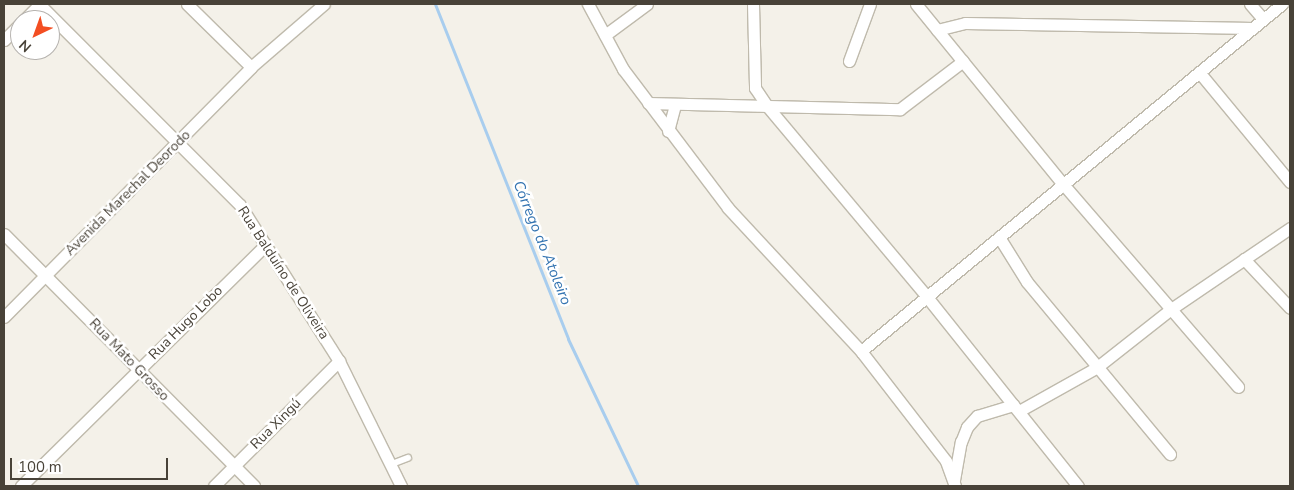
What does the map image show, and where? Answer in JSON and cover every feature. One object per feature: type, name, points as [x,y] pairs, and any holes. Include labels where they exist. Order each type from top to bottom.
[{"type":"street","name":"Rua Balduíno de Oliveira","points":[[40,4],[240,205],[339,361],[392,464],[401,486]]},
{"type":"street","points":[[187,4],[250,67]]},
{"type":"street","name":"Avenida Marechal Deorodo","points":[[4,317],[179,142],[250,67],[324,4]]},
{"type":"street","points":[[588,4],[623,69],[668,131],[728,208],[861,352],[946,461],[954,483]]},
{"type":"street","points":[[605,35],[647,4]]},
{"type":"street","points":[[752,4],[755,88],[767,106],[927,297],[1078,486]]},
{"type":"street","points":[[849,61],[870,4]]},
{"type":"street","points":[[916,4],[1063,184],[1238,387]]},
{"type":"street","points":[[1250,4],[1263,19]]},
{"type":"street","points":[[861,352],[1282,4]]},
{"type":"street","points":[[937,30],[965,23],[1253,28]]},
{"type":"street","points":[[648,103],[900,110],[962,60]]},
{"type":"street","points":[[1199,72],[1290,182]]},
{"type":"street","points":[[668,131],[675,105]]},
{"type":"street","points":[[954,483],[960,442],[967,427],[977,416],[1016,408],[1096,368],[1171,309],[1290,228]]},
{"type":"street","name":"Rua Mato Grosso","points":[[4,234],[254,486]]},
{"type":"street","points":[[999,237],[1016,268],[1096,368],[1170,454]]},
{"type":"street","name":"Rua Hugo Lobo","points":[[21,486],[266,244]]},
{"type":"street","points":[[1244,259],[1290,308]]},
{"type":"street","name":"Rua Xingú","points":[[214,486],[339,361]]},
{"type":"lane","points":[[392,464],[408,458]]},
{"type":"waterway","name":"Córrego do Atoleiro","points":[[435,4],[568,339],[638,486]]}]
